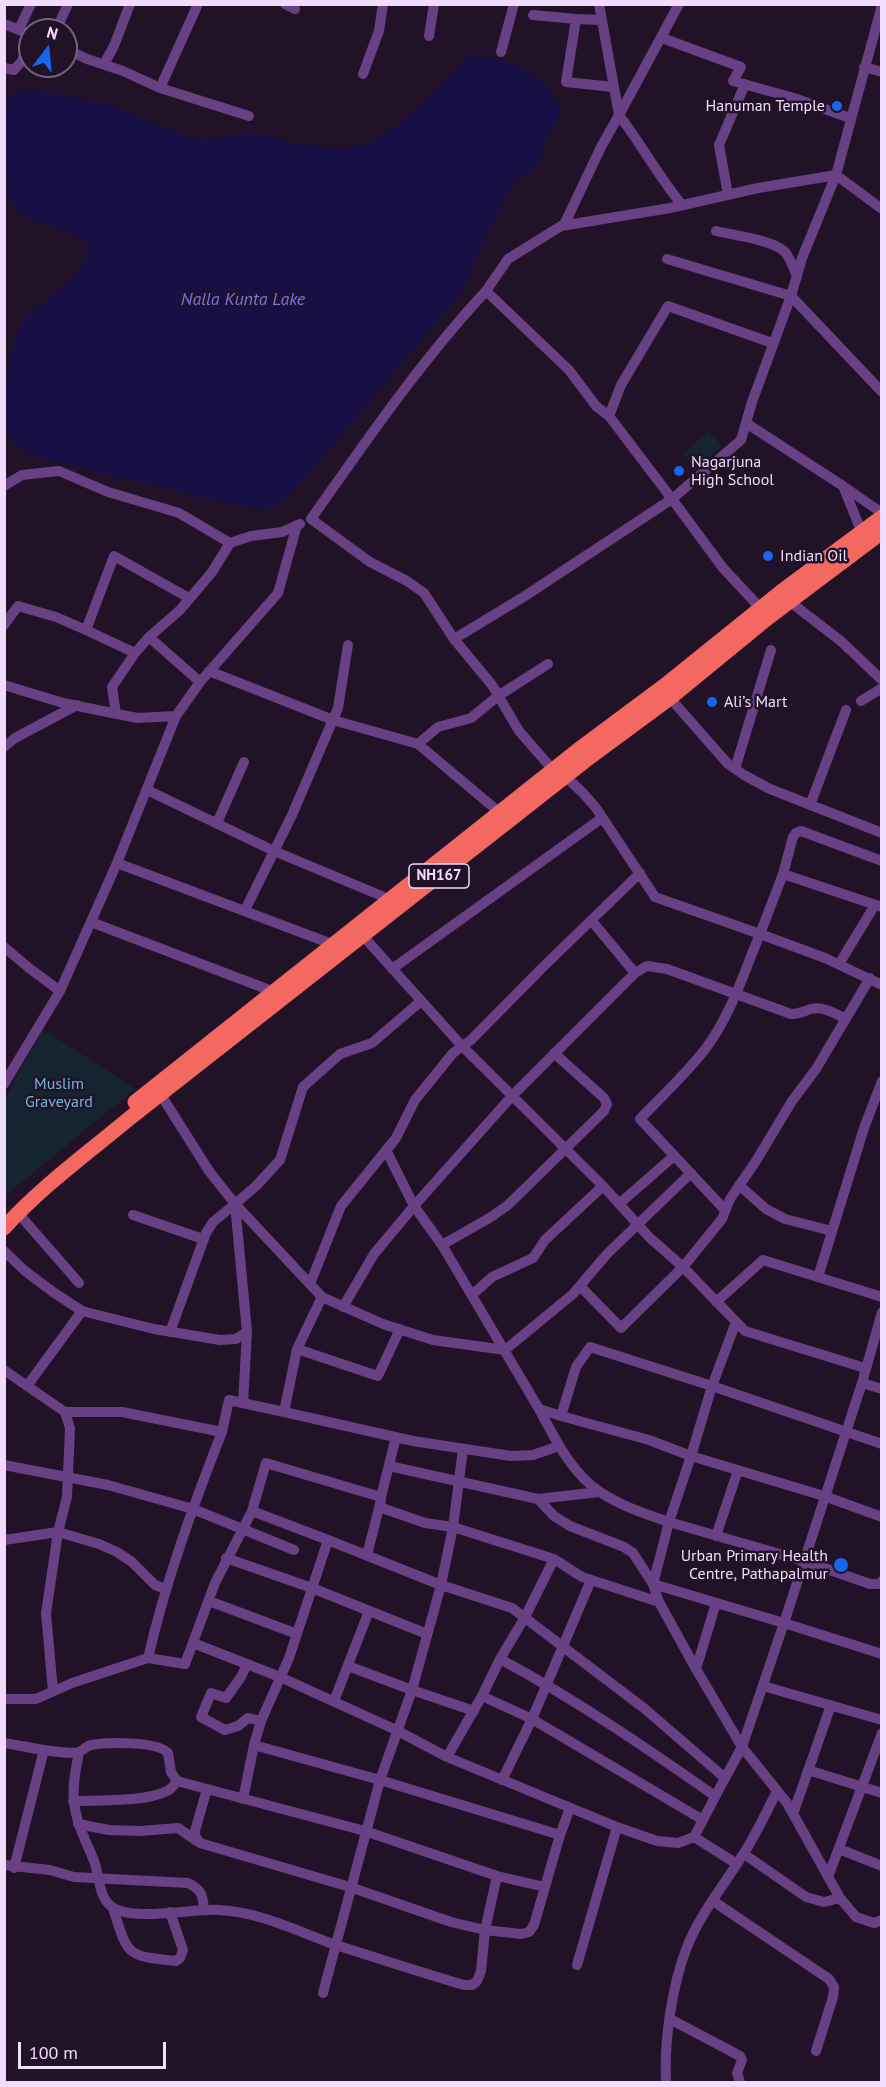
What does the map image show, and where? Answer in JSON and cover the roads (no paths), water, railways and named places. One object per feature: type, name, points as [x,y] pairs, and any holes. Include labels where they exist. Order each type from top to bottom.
[{"type":"highway","name":"NH167","points":[[11,1213],[363,936],[664,686],[765,612],[882,515]]},
{"type":"highway","name":"NH167","points":[[4,1228],[11,1213],[58,1165],[332,944],[500,812],[670,698],[765,612],[789,601],[882,532]]},
{"type":"street","points":[[24,18],[31,4]]},
{"type":"street","points":[[62,18],[68,4]]},
{"type":"street","points":[[104,64],[114,46],[130,4]]},
{"type":"street","points":[[160,88],[198,4]]},
{"type":"street","points":[[363,74],[379,32],[382,4]]},
{"type":"street","points":[[429,36],[434,4]]},
{"type":"street","points":[[501,52],[514,4]]},
{"type":"street","points":[[599,4],[619,115],[669,190],[682,205]]},
{"type":"street","points":[[564,225],[601,147],[679,4]]},
{"type":"street","points":[[454,639],[525,596],[672,499],[741,440],[802,258],[836,175],[882,5]]},
{"type":"street","points":[[533,15],[601,20]]},
{"type":"street","points":[[576,19],[566,82],[613,87]]},
{"type":"street","points":[[662,38],[741,67],[733,81],[794,98],[850,118]]},
{"type":"street","points":[[78,55],[160,88],[249,116]]},
{"type":"street","points":[[4,68],[14,70],[18,67]]},
{"type":"street","points":[[864,67],[882,72]]},
{"type":"street","points":[[728,195],[719,145],[745,84]]},
{"type":"street","points":[[116,714],[112,687],[135,652],[180,610],[212,572],[230,543],[251,536],[282,532],[311,519],[398,398],[457,322],[486,291],[508,259],[564,225],[607,220],[836,175],[882,209]]},
{"type":"street","points":[[716,231],[771,244],[783,250],[797,276]]},
{"type":"street","points":[[667,259],[791,296],[882,392]]},
{"type":"street","points":[[486,291],[569,370],[596,406],[609,416],[723,568],[765,612]]},
{"type":"street","points":[[609,416],[621,385],[668,306],[772,344]]},
{"type":"street","points":[[746,423],[843,486],[882,515]]},
{"type":"street","points":[[4,486],[22,475],[59,471],[108,492],[179,513],[230,543]]},
{"type":"street","points":[[843,486],[862,533]]},
{"type":"street","points":[[311,519],[370,562],[407,581],[424,593],[454,639],[492,685],[519,731],[559,774],[584,793],[655,897],[760,934],[838,964],[882,984]]},
{"type":"street","points":[[4,1084],[60,991],[117,863],[176,716],[209,671],[278,593],[297,525]]},
{"type":"street","points":[[86,630],[114,556],[189,598]]},
{"type":"street","points":[[789,601],[843,642],[882,680]]},
{"type":"street","points":[[4,626],[18,606],[56,617],[135,652]]},
{"type":"street","points":[[149,637],[200,682]]},
{"type":"street","points":[[245,910],[338,708],[348,645]]},
{"type":"street","points":[[735,769],[771,650]]},
{"type":"street","points":[[418,744],[438,727],[471,718],[498,696],[548,664]]},
{"type":"street","points":[[209,671],[333,720],[418,744],[500,812]]},
{"type":"street","points":[[4,685],[63,703],[137,718],[176,716]]},
{"type":"street","points":[[861,701],[882,688]]},
{"type":"street","points":[[670,698],[735,769],[770,789],[881,833]]},
{"type":"street","points":[[4,747],[15,738],[78,705]]},
{"type":"street","points":[[810,805],[846,710]]},
{"type":"street","points":[[217,823],[244,762]]},
{"type":"street","points":[[147,790],[274,851],[349,880],[389,899]]},
{"type":"street","points":[[392,969],[602,818]]},
{"type":"street","points":[[725,1210],[640,1119],[707,1047],[720,1026],[760,934],[796,833],[801,831],[882,861]]},
{"type":"street","points":[[117,863],[332,944]]},
{"type":"street","points":[[310,1284],[341,1206],[396,1138],[415,1100],[453,1053],[471,1040],[640,873]]},
{"type":"street","points":[[783,874],[878,906],[838,964]]},
{"type":"street","points":[[591,921],[634,973]]},
{"type":"street","points":[[91,922],[273,991]]},
{"type":"street","points":[[363,936],[462,1046],[745,1331],[865,1368]]},
{"type":"street","points":[[4,947],[60,991]]},
{"type":"street","points":[[343,1307],[374,1254],[414,1206],[512,1096],[634,973],[647,966],[667,969],[791,1014],[800,1014],[816,1008],[844,1018]]},
{"type":"street","points":[[580,1286],[621,1328],[683,1267],[722,1219],[730,1199],[792,1101],[816,1069],[844,1018],[870,978]]},
{"type":"street","points":[[170,1332],[202,1239],[213,1222],[255,1186],[280,1160],[303,1087],[340,1054],[372,1043],[421,1001]]},
{"type":"street","points":[[442,1245],[508,1205],[604,1111],[607,1104],[604,1098],[554,1053]]},
{"type":"street","points":[[818,1277],[864,1128],[882,1081]]},
{"type":"street","points":[[161,1095],[209,1170],[235,1204],[322,1298],[433,1340],[505,1350],[573,1294],[607,1254],[691,1173]]},
{"type":"street","points":[[386,1150],[414,1206],[442,1245],[559,1446],[577,1471],[599,1492],[630,1508],[669,1522],[804,1560],[870,1584],[882,1581]]},
{"type":"street","points":[[619,1204],[674,1156]]},
{"type":"street","points":[[739,1185],[766,1209],[785,1219],[832,1231]]},
{"type":"street","points":[[472,1295],[492,1277],[533,1258],[545,1240],[603,1186]]},
{"type":"street","points":[[235,1204],[247,1332],[243,1403]]},
{"type":"street","points":[[11,1213],[79,1283]]},
{"type":"street","points":[[133,1215],[202,1239]]},
{"type":"street","points":[[4,1251],[25,1271],[82,1311],[170,1332],[220,1340],[236,1339],[247,1332]]},
{"type":"street","points":[[716,1302],[763,1260],[882,1297]]},
{"type":"street","points":[[284,1412],[297,1349],[322,1298]]},
{"type":"street","points":[[27,1386],[82,1311]]},
{"type":"street","points":[[193,1643],[334,1701],[447,1757],[617,1827],[657,1842],[678,1843],[694,1837],[742,1747],[862,1383],[882,1312]]},
{"type":"street","points":[[653,1584],[669,1522],[712,1386],[736,1322]]},
{"type":"street","points":[[297,1349],[378,1376],[400,1329]]},
{"type":"street","points":[[561,1416],[576,1367],[590,1347],[882,1444]]},
{"type":"street","points":[[4,1370],[65,1412],[122,1412],[222,1432]]},
{"type":"street","points":[[862,1383],[882,1389]]},
{"type":"street","points":[[148,1658],[166,1589],[222,1432],[229,1400],[396,1437],[511,1456],[532,1455],[559,1446]]},
{"type":"street","points":[[539,1409],[649,1440],[691,1456],[824,1496],[882,1517]]},
{"type":"street","points":[[53,1691],[46,1613],[58,1532],[67,1497],[71,1444],[70,1428],[65,1412]]},
{"type":"street","points":[[368,1555],[396,1437]]},
{"type":"street","points":[[323,1993],[365,1831],[396,1730],[412,1690],[441,1585],[453,1527],[463,1449]]},
{"type":"street","points":[[4,1699],[36,1699],[148,1658],[185,1664],[226,1558],[252,1510],[266,1463],[380,1502],[425,1523],[453,1527],[554,1559],[582,1577],[659,1602]]},
{"type":"street","points":[[4,1465],[108,1485],[193,1509],[294,1550]]},
{"type":"street","points":[[389,1466],[538,1499],[599,1492]]},
{"type":"street","points":[[716,1536],[738,1470]]},
{"type":"street","points":[[538,1499],[554,1516],[633,1553],[653,1584],[659,1602],[742,1747],[793,1814],[840,1898],[856,1917],[873,1923],[882,1920]]},
{"type":"street","points":[[252,1510],[441,1585],[512,1608],[645,1709],[725,1778]]},
{"type":"street","points":[[4,1540],[58,1532],[99,1544],[132,1562],[155,1585],[166,1589]]},
{"type":"street","points":[[243,1799],[261,1720],[297,1634],[328,1540]]},
{"type":"street","points":[[226,1558],[312,1588],[427,1634]]},
{"type":"street","points":[[447,1757],[525,1617],[554,1559]]},
{"type":"street","points":[[502,1780],[532,1719],[591,1580]]},
{"type":"street","points":[[653,1584],[882,1654]]},
{"type":"street","points":[[209,1600],[297,1634]]},
{"type":"street","points":[[696,1669],[716,1603]]},
{"type":"street","points":[[334,1701],[369,1611]]},
{"type":"street","points":[[500,1659],[547,1684],[715,1796]]},
{"type":"street","points":[[247,1664],[226,1698],[211,1693],[201,1717],[225,1730],[238,1726],[248,1718],[261,1720]]},
{"type":"street","points":[[348,1666],[474,1711]]},
{"type":"street","points":[[763,1686],[882,1720]]},
{"type":"street","points":[[482,1696],[532,1719],[703,1820]]},
{"type":"street","points":[[793,1814],[831,1706]]},
{"type":"street","points":[[828,1877],[882,1733]]},
{"type":"street","points":[[4,1743],[44,1750],[79,1752],[87,1746],[103,1744],[159,1747],[168,1753],[171,1772],[177,1781],[365,1831],[497,1876],[544,1887]]},
{"type":"street","points":[[254,1745],[560,1834]]},
{"type":"street","points":[[44,1750],[9,1867],[50,1870],[74,1876],[188,1883],[198,1888],[203,1894],[204,1910]]},
{"type":"street","points":[[79,1752],[73,1801],[78,1824],[95,1863],[106,1900],[113,1908],[128,1948],[142,1958],[176,1961],[180,1958],[183,1950],[170,1912]]},
{"type":"street","points":[[808,1770],[882,1793]]},
{"type":"street","points":[[73,1801],[150,1797],[166,1792],[177,1781]]},
{"type":"street","points":[[197,1841],[195,1831],[207,1789]]},
{"type":"street","points":[[666,2082],[665,2062],[670,2019],[679,1972],[688,1946],[713,1901],[744,1854],[777,1791]]},
{"type":"street","points":[[78,1824],[109,1830],[140,1832],[178,1828],[208,1846],[350,1887],[413,1911],[485,1930],[521,1934],[529,1932],[534,1925],[560,1834],[570,1808]]},
{"type":"street","points":[[577,1965],[617,1827]]},
{"type":"street","points":[[694,1837],[737,1864]]},
{"type":"street","points":[[839,1849],[882,1866]]},
{"type":"street","points":[[744,1854],[806,1897],[824,1902],[840,1898]]},
{"type":"street","points":[[113,1908],[129,1914],[219,1910],[248,1914],[464,1985],[472,1985],[477,1981],[481,1971],[485,1930],[497,1876]]},
{"type":"street","points":[[713,1901],[829,1979],[834,1987],[833,1997],[816,2051]]},
{"type":"street","points":[[670,2019],[740,2056],[742,2060],[737,2073],[740,2082]]},
{"type":"water","name":"Nalla Kunta Lake","points":[[470,55],[513,64],[533,74],[552,92],[563,110],[551,131],[537,166],[514,181],[459,296],[299,485],[283,500],[265,509],[251,509],[40,458],[25,451],[12,439],[6,429],[4,407],[7,375],[18,331],[31,313],[78,270],[89,248],[73,235],[34,221],[13,205],[7,191],[7,174],[4,171],[5,99],[14,93],[30,90],[104,102],[199,141],[250,132],[303,145],[347,148],[369,143],[399,124]]},
{"type":"place","name":"Hanuman Temple","points":[[837,106]]},
{"type":"place","name":"Nagarjuna High School","points":[[679,471]]},
{"type":"place","name":"Indian Oil","points":[[768,556]]},
{"type":"place","name":"Ali’s Mart","points":[[712,702]]},
{"type":"place","name":"Urban Primary Health Centre, Pathapalmur","points":[[841,1565]]},
{"type":"park label","name":"Muslim Graveyard","points":[[59,1093]]}]
